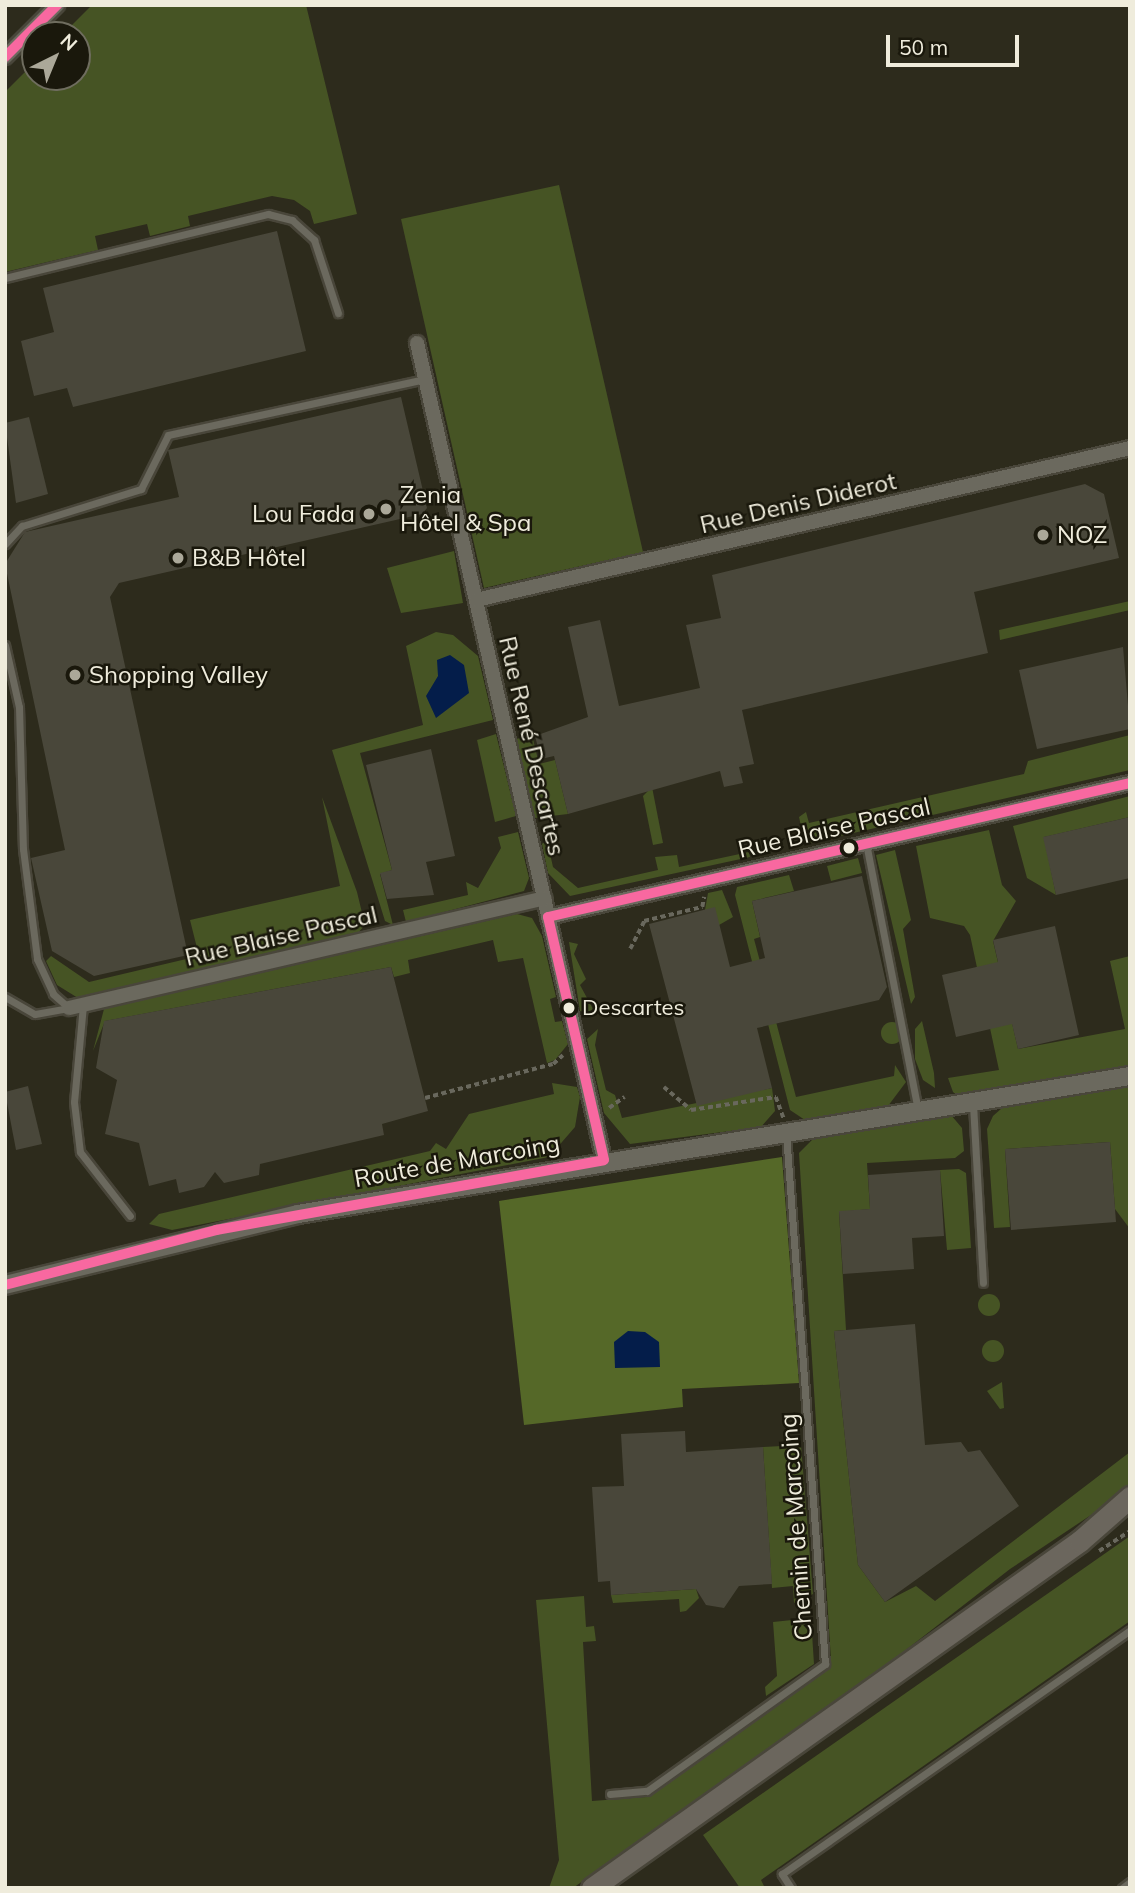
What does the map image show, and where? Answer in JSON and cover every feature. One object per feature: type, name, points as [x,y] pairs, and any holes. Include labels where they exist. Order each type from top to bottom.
[{"type":"main road","points":[[592,1888],[1080,1541],[1130,1497]]},
{"type":"main road","points":[[1080,1541],[1130,1515]]},
{"type":"street","points":[[5,57],[57,5]]},
{"type":"street","name":"Rue René Descartes","points":[[417,343],[604,1160]]},
{"type":"street","name":"Rue Denis Diderot","points":[[476,600],[1130,449]]},
{"type":"street","name":"Rue Blaise Pascal","points":[[548,917],[1130,783]]},
{"type":"street","name":"Rue Blaise Pascal","points":[[76,1006],[544,898]]},
{"type":"street","name":"Route de Marcoing","points":[[5,1285],[216,1230],[604,1160],[973,1104],[1130,1076]]},
{"type":"lane","points":[[5,278],[268,214],[292,220],[314,240],[338,313]]},
{"type":"lane","points":[[5,544],[22,526],[141,488],[168,435],[425,379]]},
{"type":"lane","points":[[5,645],[19,707],[23,849],[37,959],[46,983],[76,1006],[84,1043],[74,1102],[80,1153],[130,1216]]},
{"type":"lane","points":[[866,843],[918,1112]]},
{"type":"lane","points":[[5,997],[35,1014],[76,1006]]},
{"type":"lane","points":[[973,1104],[983,1283]]},
{"type":"lane","name":"Chemin de Marcoing","points":[[610,1794],[647,1791],[825,1664],[786,1132]]},
{"type":"lane","points":[[791,1888],[782,1874],[1130,1630]]},
{"type":"lane","points":[[1122,1888],[1130,1882]]},
{"type":"path","points":[[630,949],[644,921],[702,907],[707,881]]},
{"type":"path","points":[[425,1098],[553,1064],[576,1036]]},
{"type":"path","points":[[664,1087],[691,1110],[776,1097],[786,1132]]},
{"type":"green space","points":[[92,5],[306,5],[357,214],[314,224],[310,211],[294,200],[272,196],[188,216],[190,226],[150,236],[147,224],[95,236],[98,250],[5,272],[5,92],[21,76],[21,91],[91,91],[91,21],[76,21]]},
{"type":"green space","points":[[559,185],[643,552],[484,588],[401,219]]},
{"type":"green space","points":[[454,551],[463,603],[401,613],[387,568]]},
{"type":"green space","points":[[1130,601],[1130,610],[1000,640],[999,630]]},
{"type":"green space","points":[[436,632],[453,635],[478,656],[493,720],[360,753],[392,870],[380,874],[393,925],[385,921],[332,750],[423,725],[406,646]]},
{"type":"green space","points":[[496,734],[516,816],[495,822],[477,740]]},
{"type":"green space","points":[[532,735],[539,764],[555,760],[568,814],[534,818],[516,739]]},
{"type":"green space","points":[[1130,735],[1130,770],[805,844],[799,817],[806,812],[809,823],[1024,774],[1028,761]]},
{"type":"green space","points":[[652,787],[663,843],[653,845],[643,796]]},
{"type":"green space","points":[[1130,796],[1130,817],[1044,837],[1056,895],[1027,878],[1013,826]]},
{"type":"green space","points":[[322,797],[357,892],[365,925],[357,934],[78,998],[57,985],[46,961],[51,956],[89,982],[199,956],[190,920],[340,886]]},
{"type":"green space","points":[[989,830],[1002,885],[1016,901],[993,941],[1018,1049],[1125,1029],[1110,961],[1130,956],[1130,1066],[958,1096],[953,1092],[948,1078],[999,1070],[970,935],[964,926],[930,918],[916,846]]},
{"type":"green space","points":[[518,832],[529,878],[524,891],[406,922],[403,910],[468,895],[466,882],[478,888],[501,848],[498,837]]},
{"type":"green space","points":[[547,840],[553,867],[578,888],[658,870],[655,857],[677,855],[679,867],[749,852],[750,857],[570,896],[548,873],[542,844]]},
{"type":"green space","points":[[895,850],[911,920],[903,929],[915,997],[911,1004],[876,855]]},
{"type":"green space","points":[[858,858],[862,873],[831,881],[827,866]]},
{"type":"green space","points":[[789,875],[794,891],[752,901],[760,937],[754,939],[796,1097],[894,1076],[895,1065],[906,1082],[888,1106],[805,1120],[790,1110],[735,895],[737,887]]},
{"type":"green space","points":[[722,890],[733,917],[719,925],[705,910],[708,893]]},
{"type":"green space","points":[[517,914],[532,918],[542,936],[556,997],[550,999],[555,1022],[562,1021],[568,1044],[555,1060],[547,1063],[523,958],[498,962],[493,940],[408,960],[410,973],[394,977],[391,967],[105,1021],[93,1051],[104,1009]]},
{"type":"green space","points":[[569,942],[578,944],[574,954],[586,979],[580,985],[593,1009],[587,1013],[580,1011]]},
{"type":"green space","points":[[922,1021],[935,1088],[923,1080],[915,1059],[915,1029]]},
{"type":"green space","points":[[892,1022],[900,1025],[903,1033],[900,1041],[892,1044],[884,1041],[881,1033],[884,1025]]},
{"type":"green space","points":[[598,1029],[595,1045],[606,1090],[615,1095],[622,1118],[772,1088],[775,1111],[761,1127],[630,1144],[604,1113],[587,1039]]},
{"type":"green space","points":[[552,1083],[577,1087],[580,1097],[575,1127],[549,1157],[172,1230],[149,1224],[159,1214],[430,1151],[436,1143],[446,1149],[469,1114],[554,1094]]},
{"type":"green space","points":[[1130,1086],[1130,1229],[1115,1209],[1110,1142],[1005,1149],[1010,1227],[994,1228],[987,1129],[993,1116],[1002,1108]]},
{"type":"green space","points":[[951,1115],[962,1128],[964,1151],[955,1158],[867,1163],[870,1209],[839,1212],[846,1330],[834,1331],[858,1565],[885,1602],[916,1586],[935,1601],[1130,1452],[1130,1489],[1010,1569],[866,1681],[573,1888],[549,1888],[559,1860],[536,1600],[584,1596],[586,1627],[594,1626],[596,1641],[583,1642],[592,1801],[646,1797],[831,1660],[799,1153],[816,1136]]},
{"type":"green space","points":[[782,1157],[799,1383],[682,1389],[683,1407],[524,1425],[499,1201]]},
{"type":"green space","points":[[959,1169],[966,1173],[971,1248],[947,1250],[940,1170]]},
{"type":"green space","points":[[989,1294],[997,1297],[1000,1305],[997,1313],[989,1316],[981,1313],[978,1305],[981,1297]]},
{"type":"green space","points":[[993,1340],[1001,1343],[1004,1351],[1001,1359],[993,1362],[985,1359],[982,1351],[985,1343]]},
{"type":"green space","points":[[1002,1382],[1004,1408],[1000,1409],[987,1391]]},
{"type":"green space","points":[[801,1445],[813,1594],[794,1603],[793,1586],[772,1588],[763,1447]]},
{"type":"green space","points":[[1130,1536],[1130,1621],[761,1880],[765,1888],[740,1888],[703,1835]]},
{"type":"green space","points":[[696,1589],[699,1598],[686,1611],[680,1612],[679,1599],[613,1603],[611,1595]]},
{"type":"green space","points":[[811,1618],[814,1664],[766,1696],[765,1687],[777,1676],[773,1622]]},
{"type":"water","points":[[450,655],[464,665],[469,693],[436,718],[426,696],[438,676],[437,660]]},
{"type":"water","points":[[628,1331],[645,1332],[659,1342],[660,1367],[615,1368],[614,1342]]},
{"type":"building","points":[[277,231],[306,351],[73,407],[67,388],[34,396],[21,341],[54,332],[43,288]]},
{"type":"building","name":"Shopping Valley","points":[[401,397],[427,508],[422,514],[119,583],[110,597],[188,955],[94,976],[52,951],[31,858],[65,850],[5,564],[25,532],[179,497],[168,450]]},
{"type":"building","points":[[29,417],[48,494],[16,503],[5,423]]},
{"type":"building","points":[[1085,484],[1104,494],[1119,558],[974,592],[988,653],[742,710],[754,764],[739,767],[743,783],[724,787],[720,771],[568,814],[554,756],[541,759],[535,736],[588,717],[568,627],[600,620],[619,706],[700,688],[686,625],[721,618],[712,575]]},
{"type":"building","points":[[1123,647],[1130,729],[1037,749],[1019,670]]},
{"type":"building","points":[[431,749],[455,856],[426,862],[434,895],[387,899],[380,873],[392,870],[366,765]]},
{"type":"building","points":[[1130,817],[1130,878],[1056,895],[1043,837]]},
{"type":"building","points":[[862,876],[887,987],[879,1000],[757,1028],[772,1088],[697,1106],[649,924],[715,907],[730,967],[765,958],[752,901]]},
{"type":"building","points":[[1055,926],[1079,1035],[1018,1049],[1012,1024],[956,1037],[942,975],[998,962],[993,940]]},
{"type":"building","points":[[391,967],[428,1111],[382,1124],[384,1135],[260,1164],[259,1175],[224,1183],[215,1172],[204,1187],[179,1193],[176,1179],[149,1186],[139,1143],[105,1134],[117,1080],[96,1068],[104,1021]]},
{"type":"building","points":[[28,1086],[42,1144],[16,1150],[5,1092]]},
{"type":"building","points":[[1110,1142],[1116,1222],[1011,1230],[1005,1149]]},
{"type":"building","points":[[940,1170],[944,1236],[912,1238],[914,1269],[843,1274],[839,1211],[870,1209],[868,1175]]},
{"type":"building","points":[[915,1324],[925,1445],[961,1442],[968,1452],[980,1450],[1019,1506],[885,1602],[858,1565],[834,1331]]},
{"type":"building","points":[[685,1431],[686,1452],[763,1447],[772,1584],[739,1586],[724,1608],[706,1605],[696,1589],[611,1595],[610,1581],[598,1582],[592,1487],[624,1486],[621,1434]]},
{"type":"transit line","points":[[5,57],[57,5]]},
{"type":"transit line","points":[[548,917],[1130,783]]},
{"type":"transit line","points":[[548,917],[604,1160]]},
{"type":"transit line","points":[[5,1285],[216,1230],[604,1160]]},
{"type":"place","name":"Zenia Hôtel & Spa","points":[[386,509]]},
{"type":"place","name":"Lou Fada","points":[[369,514]]},
{"type":"place","name":"NOZ","points":[[1043,535]]},
{"type":"place","name":"B&B Hôtel","points":[[178,558]]},
{"type":"place","name":"Shopping Valley","points":[[75,675]]},
{"type":"place","name":"Descartes","points":[[569,1008]]}]
